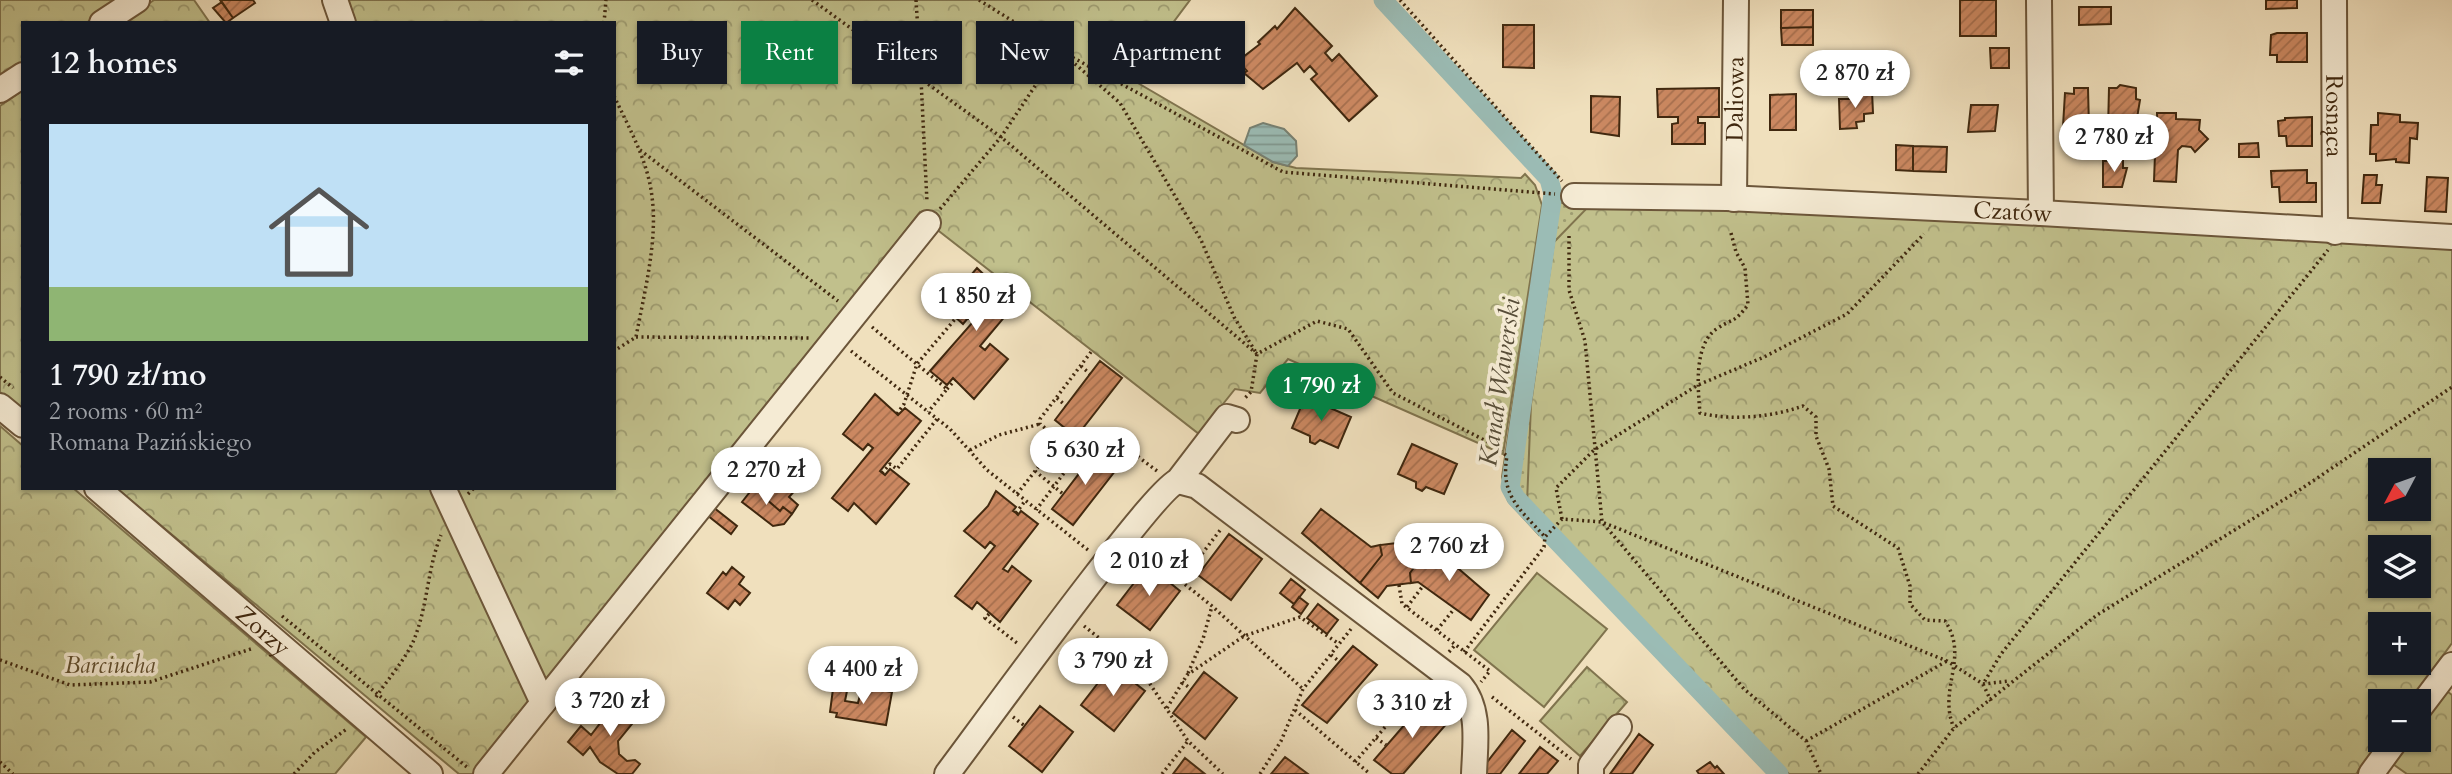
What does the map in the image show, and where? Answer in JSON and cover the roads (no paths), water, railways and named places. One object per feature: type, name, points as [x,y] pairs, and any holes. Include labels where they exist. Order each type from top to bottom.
[{"type":"street","points":[[105,21],[137,0]]},
{"type":"street","points":[[335,0],[342,21]]},
{"type":"street","name":"Daliowa","points":[[1734,199],[1736,0]]},
{"type":"street","points":[[2039,0],[2041,213]]},
{"type":"street","name":"Rosnąca","points":[[2332,240],[2334,0]]},
{"type":"street","points":[[0,90],[21,76]]},
{"type":"street","name":"Czatów","points":[[1574,196],[1734,199],[2041,213],[2332,240],[2452,237]]},
{"type":"street","points":[[486,774],[928,223]]},
{"type":"street","points":[[0,406],[21,423]]},
{"type":"street","points":[[947,774],[1126,538],[1232,418]]},
{"type":"street","points":[[1175,482],[1197,486],[1363,614],[1460,685],[1474,692],[1474,774]]},
{"type":"street","name":"Zorzy","points":[[99,490],[276,641],[370,707],[430,774]]},
{"type":"street","points":[[448,498],[543,703]]},
{"type":"street","points":[[2431,693],[2452,665]]},
{"type":"street","points":[[1586,771],[1619,727]]},
{"type":"street","points":[[2371,774],[2387,752]]},
{"type":"water","points":[[1263,123],[1284,129],[1296,141],[1297,156],[1288,166],[1273,162],[1244,145],[1250,128]]},
{"type":"waterway","name":"Kanał Wawerski","points":[[1383,0],[1549,179],[1553,194],[1510,487],[1516,498],[1779,774]]},
{"type":"park label","name":"Barciucha","points":[[110,665]]}]
